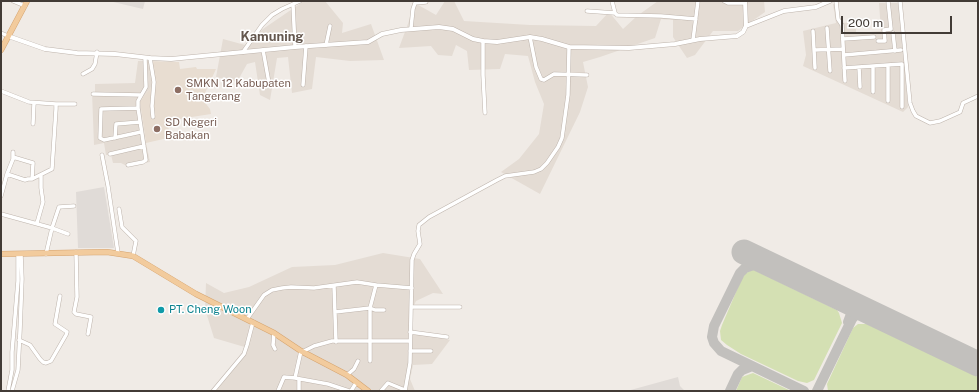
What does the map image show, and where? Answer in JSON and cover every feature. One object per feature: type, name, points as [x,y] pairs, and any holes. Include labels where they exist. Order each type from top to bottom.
[{"type":"main road","points":[[1,50],[26,3]]},
{"type":"main road","points":[[1,254],[76,252],[118,253],[133,256],[208,300],[274,333],[302,351],[347,375],[368,391]]},
{"type":"street","points":[[13,1],[26,3]]},
{"type":"street","points":[[243,52],[262,25],[272,15],[300,1]]},
{"type":"street","points":[[612,1],[615,13]]},
{"type":"street","points":[[693,40],[698,1]]},
{"type":"street","points":[[1,33],[45,49],[76,53],[97,52],[171,59],[216,56],[306,46],[368,42],[382,34],[412,28],[444,27],[453,29],[472,39],[484,41],[497,42],[530,37],[569,47],[629,48],[676,44],[693,40],[736,36],[743,32],[746,26],[745,2],[728,3],[724,1]]},
{"type":"street","points":[[746,26],[784,11],[816,7],[830,1]]},
{"type":"street","points":[[836,1],[838,19],[842,25],[845,81]]},
{"type":"street","points":[[878,41],[885,40],[884,30],[891,29],[888,1]]},
{"type":"street","points":[[900,1],[910,103],[913,112],[922,120],[935,123],[960,112],[963,103],[978,96]]},
{"type":"street","points":[[412,28],[413,9],[415,3],[426,2]]},
{"type":"street","points":[[293,4],[295,47]]},
{"type":"street","points":[[586,11],[604,11],[615,13],[617,15],[661,16],[696,19]]},
{"type":"street","points":[[326,45],[330,26]]},
{"type":"street","points":[[827,28],[830,71]]},
{"type":"street","points":[[813,31],[815,68]]},
{"type":"street","points":[[893,33],[895,50]]},
{"type":"street","points":[[530,37],[536,68],[541,79],[544,80],[554,74],[586,75]]},
{"type":"street","points":[[843,39],[874,37]]},
{"type":"street","points":[[484,41],[483,75],[485,113]]},
{"type":"street","points":[[303,85],[306,46]]},
{"type":"street","points":[[381,391],[388,383],[405,390],[409,369],[410,352],[412,260],[420,244],[417,228],[420,223],[429,217],[505,176],[534,172],[541,169],[547,163],[558,147],[562,138],[569,75],[569,47]]},
{"type":"street","points":[[814,50],[843,49]]},
{"type":"street","points":[[263,50],[269,83]]},
{"type":"street","points":[[844,55],[901,50]]},
{"type":"street","points":[[84,74],[92,69],[95,64],[97,52]]},
{"type":"street","points":[[128,165],[145,161],[146,158],[141,132],[138,101],[146,87],[148,58]]},
{"type":"street","points":[[148,58],[154,82],[152,106],[153,117]]},
{"type":"street","points":[[844,68],[902,64],[902,107]]},
{"type":"street","points":[[888,65],[888,101]]},
{"type":"street","points":[[873,66],[873,92]]},
{"type":"street","points":[[859,67],[860,87]]},
{"type":"street","points":[[1,91],[22,100],[34,103],[75,104]]},
{"type":"street","points":[[93,94],[142,95]]},
{"type":"street","points":[[33,124],[34,103]]},
{"type":"street","points":[[1,178],[7,176],[24,180],[32,179],[52,169],[56,129],[56,104]]},
{"type":"street","points":[[138,108],[101,109],[100,139],[104,140],[141,132]]},
{"type":"street","points":[[115,138],[115,127],[117,124],[140,122]]},
{"type":"street","points":[[110,154],[144,146]]},
{"type":"street","points":[[1,196],[13,157],[13,152]]},
{"type":"street","points":[[102,156],[111,200],[118,253]]},
{"type":"street","points":[[13,157],[33,163],[32,179]]},
{"type":"street","points":[[37,223],[44,202],[41,188],[41,175]]},
{"type":"street","points":[[46,254],[59,207],[74,206]]},
{"type":"street","points":[[119,209],[122,227],[136,241],[133,256]]},
{"type":"street","points":[[1,214],[37,223],[68,234]]},
{"type":"street","points":[[76,252],[76,297],[74,312],[76,314],[90,317],[88,334]]},
{"type":"street","points":[[12,391],[18,370],[20,331],[22,279],[19,254]]},
{"type":"street","points":[[8,391],[12,370],[19,254]]},
{"type":"street","points":[[247,319],[264,295],[272,290],[291,286],[314,288],[357,282],[412,288]]},
{"type":"street","points":[[370,361],[370,308],[376,285]]},
{"type":"street","points":[[334,286],[336,342]]},
{"type":"street","points":[[19,340],[30,345],[43,362],[46,363],[51,361],[67,332],[55,324],[60,296]]},
{"type":"street","points":[[411,307],[460,307]]},
{"type":"street","points":[[335,312],[370,308],[375,310],[384,310]]},
{"type":"street","points":[[214,391],[244,354],[253,322]]},
{"type":"street","points":[[14,332],[20,331]]},
{"type":"street","points":[[410,332],[447,337]]},
{"type":"street","points":[[274,333],[273,345],[275,349]]},
{"type":"street","points":[[299,391],[297,379],[302,351],[314,346],[336,342],[410,341]]},
{"type":"street","points":[[410,352],[430,351]]},
{"type":"street","points":[[347,375],[354,369],[358,361]]},
{"type":"street","points":[[12,370],[18,370]]},
{"type":"street","points":[[278,391],[284,377],[317,381],[350,391],[356,383]]},
{"type":"shaded area","points":[[109,1],[145,1],[143,9]]},
{"type":"shaded area","points":[[304,1],[325,1],[343,23],[342,33],[371,24],[384,60],[350,61],[316,57],[312,89],[292,93],[288,57],[277,58],[270,100],[260,95],[255,62],[247,64],[237,82],[216,77],[223,39],[245,45],[263,29]]},
{"type":"shaded area","points":[[445,1],[454,1],[464,21],[530,25],[596,26],[609,12],[623,29],[637,16],[658,1],[764,1],[765,12],[738,31],[713,31],[695,55],[687,58],[673,37],[673,20],[661,19],[655,38],[583,62],[588,87],[580,112],[540,194],[501,172],[519,159],[539,134],[544,104],[535,82],[528,56],[505,54],[500,69],[469,70],[467,51],[456,45],[452,56],[438,55],[431,46],[399,48],[409,21],[413,2],[436,15]]},
{"type":"shaded area","points":[[838,3],[840,19],[843,23],[856,22],[856,33],[881,31],[879,3],[899,3],[908,107],[903,112],[803,66],[806,55],[803,31],[836,23],[833,4]]},
{"type":"shaded area","points":[[138,61],[149,61],[152,86],[140,101],[150,162],[127,166],[121,163],[113,163],[111,155],[106,155],[104,143],[94,145],[92,92],[95,92],[95,84],[135,83]]},
{"type":"shaded area","name":"SMKN 12 Kabupaten Tangerang","points":[[149,61],[179,62],[180,69],[196,67],[197,69],[216,69],[203,100],[210,109],[211,114],[166,121],[172,137],[146,143],[140,101],[152,86]]},
{"type":"shaded area","points":[[104,187],[114,248],[78,248],[76,192]]},
{"type":"shaded area","points":[[383,253],[420,259],[443,294],[433,293],[416,301],[409,316],[414,332],[450,340],[432,364],[413,365],[410,379],[415,391],[213,391],[220,380],[238,363],[248,348],[214,338],[205,309],[206,283],[224,293],[249,287],[292,267],[335,265]]},
{"type":"shaded area","points":[[678,377],[680,386],[685,391],[627,391]]},
{"type":"green space","points":[[752,270],[837,310],[839,313],[842,323],[814,380],[807,383],[798,381],[741,354],[721,340],[720,331],[722,325],[742,278],[746,273]]},
{"type":"green space","points":[[858,324],[867,324],[978,377],[978,391],[828,391],[827,384],[853,328]]},
{"type":"green space","points":[[753,373],[791,391],[736,391],[742,377]]},
{"type":"taxiway","points":[[778,269],[756,264],[745,268],[740,273],[714,326],[712,337],[714,343],[721,351],[804,391]]},
{"type":"taxiway","points":[[842,299],[851,306],[851,314],[848,322]]},
{"type":"taxiway","points":[[817,391],[852,319],[857,313],[862,312],[878,316]]},
{"type":"taxiway","points":[[730,391],[738,374],[742,370],[752,366]]},
{"type":"runway","points":[[744,252],[978,364]]},
{"type":"place","name":"SMKN 12 Kabupaten Tangerang","points":[[178,90]]},
{"type":"place","name":"SD Negeri Babakan","points":[[157,129]]},
{"type":"place","name":"PT. Cheng Woon","points":[[161,310]]},
{"type":"district","name":"Kamuning","points":[[272,37]]}]
